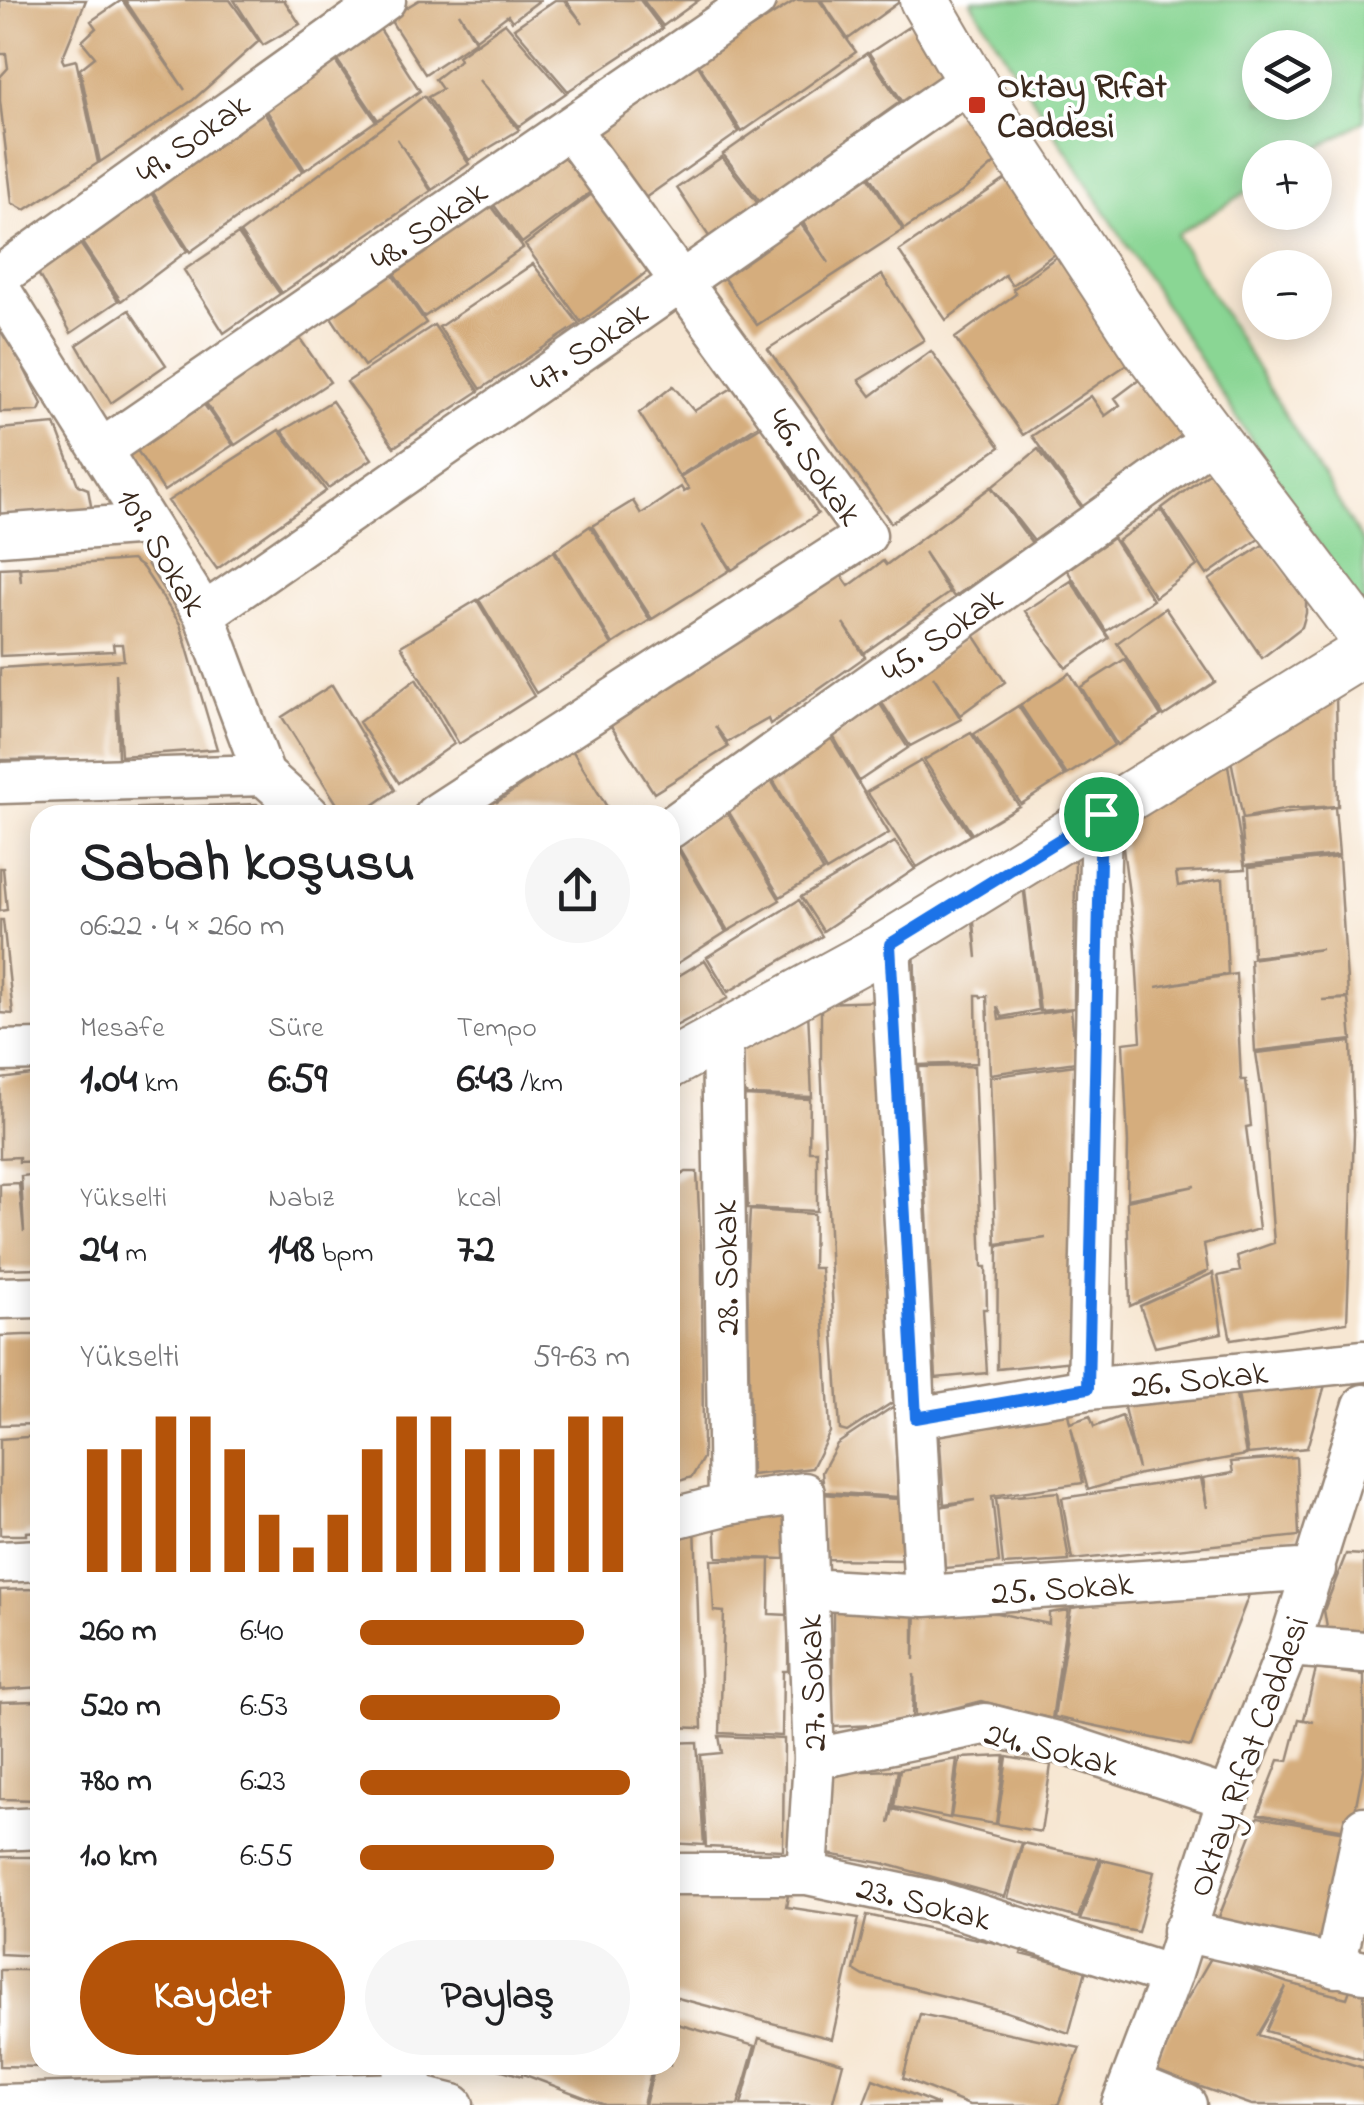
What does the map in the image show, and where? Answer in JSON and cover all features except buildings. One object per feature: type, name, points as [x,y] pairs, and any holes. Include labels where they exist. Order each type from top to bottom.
[{"type":"street","name":"49. Sokak","points":[[0,276],[344,11],[385,0]]},
{"type":"street","name":"48. Sokak","points":[[101,450],[755,0]]},
{"type":"street","points":[[924,0],[1138,335],[1364,637]]},
{"type":"street","name":"47. Sokak","points":[[204,614],[972,79]]},
{"type":"street","name":"46. Sokak","points":[[449,805],[866,534],[569,128]]},
{"type":"street","name":"109. Sokak","points":[[0,290],[204,614],[264,774],[297,805]]},
{"type":"street","name":"45. Sokak","points":[[680,821],[1213,440]]},
{"type":"street","points":[[0,535],[147,524]]},
{"type":"street","points":[[680,1058],[890,944],[1364,652]]},
{"type":"street","points":[[0,783],[264,774]]},
{"type":"street","points":[[1088,1388],[1101,814]]},
{"type":"street","points":[[890,944],[925,1596]]},
{"type":"street","name":"28. Sokak","points":[[722,1033],[729,1504]]},
{"type":"street","points":[[0,1050],[30,1050]]},
{"type":"street","points":[[0,1298],[30,1297]]},
{"type":"street","name":"26. Sokak","points":[[916,1418],[1088,1388],[1364,1362]]},
{"type":"street","name":"Oktay Rıfat Caddesi","points":[[1127,2094],[1171,1976],[1228,1798],[1289,1646],[1363,1415]]},
{"type":"street","name":"27. Sokak","points":[[729,1504],[804,1492],[814,1758],[807,1874]]},
{"type":"street","points":[[680,1516],[729,1504]]},
{"type":"street","points":[[0,1562],[30,1560]]},
{"type":"street","name":"25. Sokak","points":[[808,1590],[925,1596],[1315,1569]]},
{"type":"street","points":[[1289,1646],[1364,1652]]},
{"type":"street","name":"24. Sokak","points":[[814,1758],[985,1724],[1057,1742],[1228,1798]]},
{"type":"street","points":[[1184,1931],[1349,1969],[1364,1827]]},
{"type":"street","points":[[0,1830],[30,1828]]},
{"type":"street","name":"23. Sokak","points":[[680,1874],[807,1874],[938,1902],[1171,1976]]},
{"type":"street","points":[[0,2104],[406,2088],[452,2105]]},
{"type":"street","points":[[1127,2094],[1186,2105]]},
{"type":"green space","points":[[973,0],[1364,0],[1364,121],[1332,140],[1242,140],[1242,195],[1176,235],[1364,544],[1364,608],[1360,610]]},
{"type":"place","name":"Oktay Rıfat Caddesi","points":[[977,105]]},
{"type":"route","points":[[1101,814],[1088,1388],[916,1418],[890,944],[1101,814]]}]
